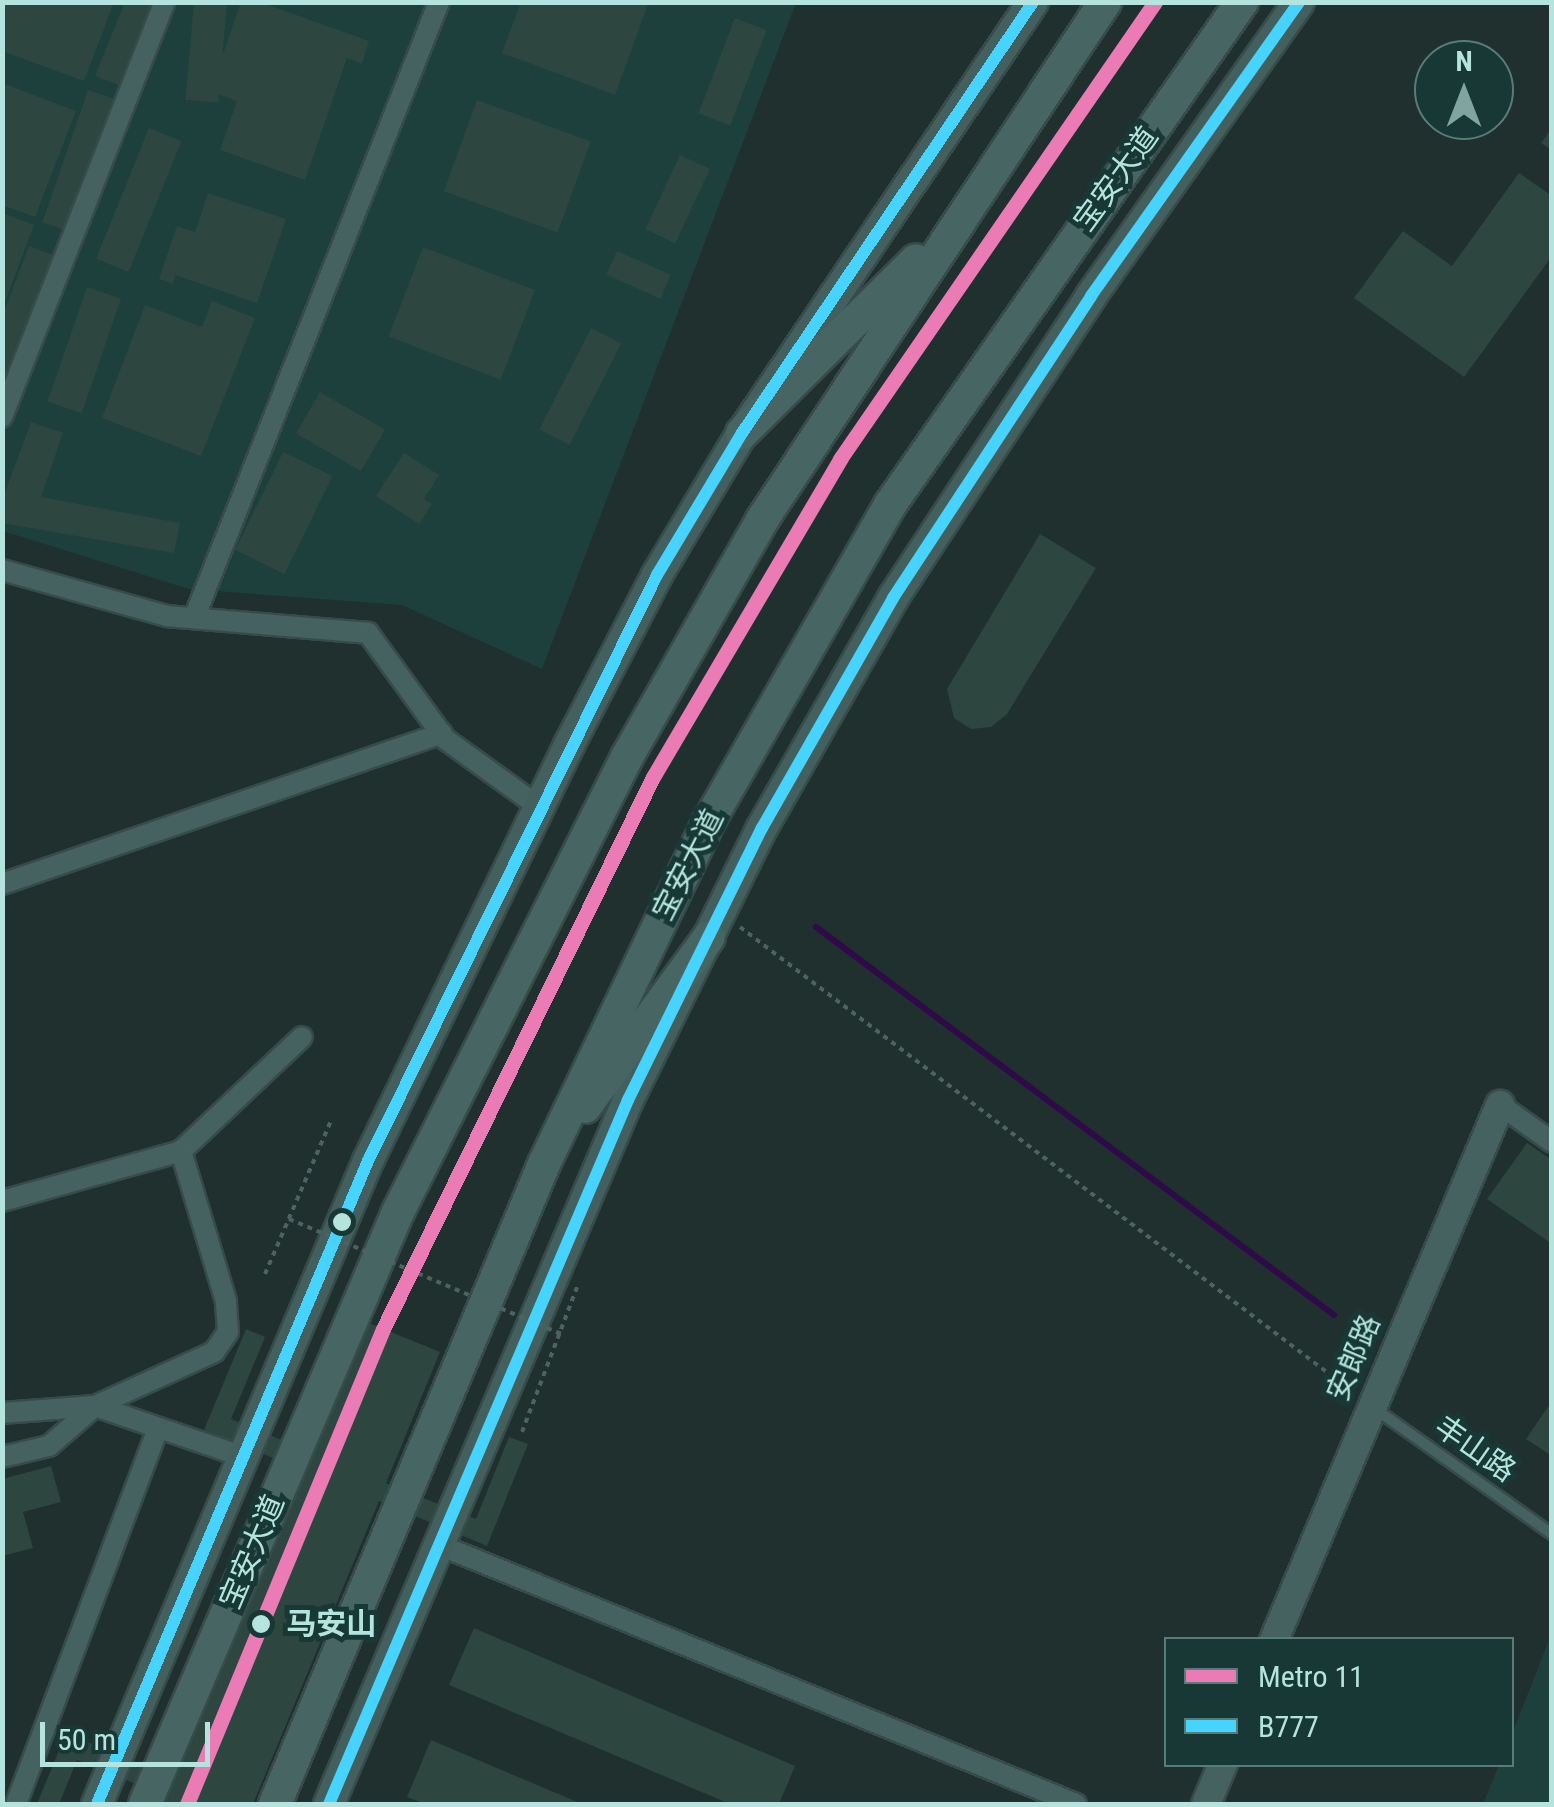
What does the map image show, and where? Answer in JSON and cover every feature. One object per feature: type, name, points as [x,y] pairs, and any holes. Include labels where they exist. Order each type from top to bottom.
[{"type":"main road","points":[[97,1804],[384,1125],[538,806],[657,575],[742,433],[1033,2]]},
{"type":"main road","name":"宝安大道","points":[[145,1804],[398,1212],[508,987],[762,520],[1105,2]]},
{"type":"main road","name":"宝安大道","points":[[276,1804],[544,1164],[710,821],[890,505],[1242,2]]},
{"type":"main road","points":[[329,1804],[628,1100],[893,598],[1092,296],[1300,2]]},
{"type":"main road","points":[[742,433],[965,210]]},
{"type":"main road","points":[[544,1164],[721,929]]},
{"type":"street","points":[[2,417],[165,2]]},
{"type":"street","points":[[194,618],[439,2]]},
{"type":"street","points":[[2,570],[194,618],[368,633],[442,733],[538,806]]},
{"type":"street","points":[[2,884],[442,733]]},
{"type":"street","points":[[2,1200],[181,1151],[302,1037]]},
{"type":"street","points":[[1500,1106],[1552,1142]]},
{"type":"street","name":"安郎路","points":[[1275,1637],[1369,1404],[1500,1106]]},
{"type":"street","points":[[2,1457],[49,1446],[95,1406],[214,1352],[228,1332],[226,1300],[181,1151]]},
{"type":"street","points":[[4,1407],[95,1406],[241,1456]]},
{"type":"street","points":[[16,1804],[158,1428]]},
{"type":"street","points":[[437,1544],[1076,1804]]},
{"type":"street","points":[[1206,1804],[1222,1767]]},
{"type":"lane","name":"丰山路","points":[[1369,1404],[1552,1534]]},
{"type":"path","points":[[721,929],[1369,1404]]},
{"type":"path","points":[[265,1274],[331,1121]]},
{"type":"path","points":[[289,1219],[563,1335]]},
{"type":"path","points":[[522,1432],[584,1284]]},
{"type":"shaded area","points":[[3,3],[796,3],[542,669],[402,605],[189,589],[3,531]]},
{"type":"shaded area","points":[[1551,1635],[1551,1804],[1483,1804],[1498,1767],[1514,1767],[1514,1729]]},
{"type":"building","points":[[2,2],[114,2],[84,81],[2,51]]},
{"type":"building","points":[[125,2],[159,2],[127,88],[95,76]]},
{"type":"building","points":[[194,2],[227,5],[218,103],[185,100]]},
{"type":"building","points":[[241,2],[260,2],[369,41],[362,64],[347,58],[305,180],[220,150],[237,101],[210,91]]},
{"type":"building","points":[[521,2],[648,4],[615,95],[502,53]]},
{"type":"building","points":[[735,18],[767,30],[730,125],[698,113]]},
{"type":"building","points":[[2,83],[76,111],[35,217],[2,205]]},
{"type":"building","points":[[88,90],[120,101],[75,233],[42,222]]},
{"type":"building","points":[[477,100],[591,141],[558,233],[444,191]]},
{"type":"building","points":[[149,128],[181,141],[129,272],[96,259]]},
{"type":"building","points":[[1552,128],[1552,150],[1541,143]]},
{"type":"building","points":[[680,155],[710,169],[675,243],[645,229]]},
{"type":"building","points":[[1519,173],[1552,196],[1552,256],[1464,377],[1354,298],[1403,231],[1452,266]]},
{"type":"building","points":[[208,193],[286,219],[257,303],[175,275],[173,284],[159,279],[177,226],[195,232]]},
{"type":"building","points":[[2,213],[34,225],[3,307],[2,307]]},
{"type":"building","points":[[29,246],[61,258],[12,389],[2,386],[2,317]]},
{"type":"building","points":[[423,247],[535,290],[501,380],[389,337]]},
{"type":"building","points":[[617,251],[671,275],[660,299],[606,275]]},
{"type":"building","points":[[87,287],[121,299],[82,413],[48,401]]},
{"type":"building","points":[[212,301],[255,318],[201,456],[102,418],[145,305],[202,327]]},
{"type":"building","points":[[591,328],[621,343],[570,445],[539,430]]},
{"type":"building","points":[[320,392],[385,430],[361,471],[296,434]]},
{"type":"building","points":[[31,422],[63,433],[41,497],[180,523],[174,553],[2,523],[2,501]]},
{"type":"building","points":[[283,452],[332,476],[285,574],[235,550]]},
{"type":"building","points":[[404,453],[439,475],[424,499],[432,504],[419,524],[376,496]]},
{"type":"building","points":[[1040,534],[1096,568],[1007,714],[991,727],[971,729],[954,718],[947,689]]},
{"type":"building","points":[[1527,1143],[1552,1160],[1552,1244],[1487,1199]]},
{"type":"building","points":[[364,1321],[440,1352],[386,1483],[476,1519],[509,1437],[528,1444],[487,1546],[379,1501],[253,1804],[165,1804],[168,1797],[77,1760],[59,1804],[37,1804],[69,1726],[89,1734],[85,1741],[176,1778],[303,1470],[204,1430],[246,1329],[265,1337],[231,1419],[311,1452]]},
{"type":"building","points":[[1552,1401],[1552,1456],[1526,1439]]},
{"type":"building","points":[[51,1466],[61,1502],[23,1512],[33,1548],[2,1556],[2,1479]]},
{"type":"building","points":[[474,1628],[795,1766],[779,1804],[730,1804],[449,1685]]},
{"type":"building","points":[[431,1740],[582,1804],[425,1804],[407,1797]]},
{"type":"waterway","points":[[816,927],[1334,1315]]},
{"type":"metro line","name":"11","points":[[187,1804],[383,1329],[653,777],[840,459],[1155,2]]},
{"type":"transit line","name":"B777","points":[[97,1804],[368,1161],[657,575],[742,433],[1033,2]]},
{"type":"transit line","name":"B777","points":[[329,1804],[628,1100],[762,828],[893,598],[1091,296],[1299,2]]},
{"type":"place","name":"马安山","points":[[261,1624]]}]
